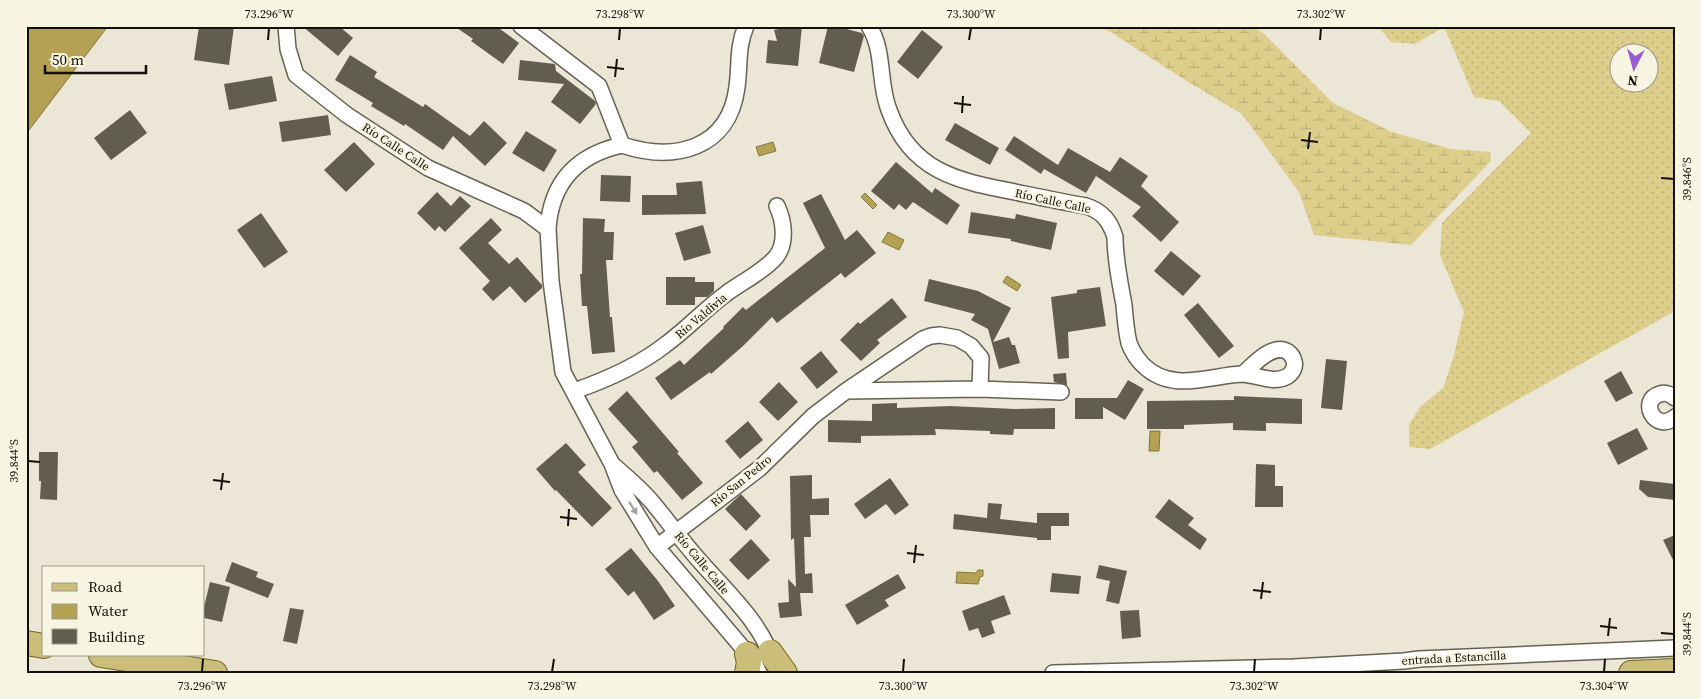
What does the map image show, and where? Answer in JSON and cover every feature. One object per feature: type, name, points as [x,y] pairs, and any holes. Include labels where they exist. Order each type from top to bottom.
[{"type":"main road","points":[[26,643],[42,646]]},
{"type":"main road","points":[[108,656],[215,673]]},
{"type":"main road","points":[[760,665],[785,673]]},
{"type":"main road","points":[[1631,673],[1675,671]]},
{"type":"street","name":"Río Calle Calle","points":[[286,26],[288,49],[296,75],[347,115],[428,168],[524,211],[548,229]]},
{"type":"street","points":[[521,26],[599,86],[622,145],[647,152],[673,152],[701,144],[714,135],[726,119],[735,98],[740,46],[746,26]]},
{"type":"street","name":"Río Calle Calle","points":[[869,26],[879,46],[882,84],[888,109],[894,123],[910,148],[930,165],[941,172],[966,182],[1086,206],[1100,212],[1106,218],[1115,237],[1129,341],[1138,359],[1144,366],[1161,377],[1180,382],[1243,374]]},
{"type":"street","name":"Río Calle Calle","points":[[622,145],[598,152],[587,158],[569,174],[558,189],[552,205],[548,229],[551,281],[563,372],[612,464],[622,490],[656,547],[760,665]]},
{"type":"street","name":"Río Valdivia","points":[[574,391],[617,374],[649,356],[687,328],[721,298],[776,256],[783,239],[784,230],[781,213],[777,206]]},
{"type":"street","name":"Río San Pedro","points":[[656,547],[760,468],[813,416],[846,391],[923,339],[940,335],[949,336],[964,342],[981,358],[980,389]]},
{"type":"street","points":[[846,391],[980,389],[1061,392]]},
{"type":"street","points":[[1674,419],[1664,422],[1655,419],[1651,415],[1649,406],[1658,394],[1667,393],[1675,398]]},
{"type":"street","name":"Río Calle Calle","points":[[612,464],[652,501],[755,625],[762,635],[760,665]]},
{"type":"street","name":"entrada a Estancilla","points":[[1053,673],[1294,667],[1402,667],[1419,658],[1675,648]]},
{"type":"green space","points":[[1101,26],[1253,26],[1264,34],[1333,103],[1392,132],[1451,149],[1490,152],[1491,161],[1411,245],[1314,235],[1299,192],[1242,114]]},
{"type":"green space","points":[[1378,26],[1675,26],[1675,311],[1430,449],[1409,447],[1409,425],[1420,407],[1443,388],[1453,359],[1464,312],[1440,255],[1442,223],[1531,133],[1499,101],[1474,97],[1444,27],[1415,44],[1391,42]]},
{"type":"water","points":[[26,26],[108,26],[26,134]]},
{"type":"water","points":[[773,142],[776,151],[759,156],[756,147]]},
{"type":"water","points":[[865,193],[877,205],[873,209],[861,197]]},
{"type":"water","points":[[888,232],[904,240],[899,250],[882,242]]},
{"type":"water","points":[[1007,276],[1021,285],[1017,291],[1003,282]]},
{"type":"water","points":[[1150,431],[1160,431],[1159,451],[1149,451]]},
{"type":"water","points":[[978,570],[983,570],[983,576],[980,577],[978,584],[956,583],[957,572],[976,573]]},
{"type":"building","points":[[199,26],[234,26],[229,65],[194,60]]},
{"type":"building","points":[[302,26],[339,26],[353,38],[338,56]]},
{"type":"building","points":[[454,26],[496,26],[519,43],[503,64]]},
{"type":"building","points":[[802,26],[798,66],[766,63],[768,40],[777,41],[774,30]]},
{"type":"building","points":[[828,26],[862,33],[864,36],[854,72],[819,63]]},
{"type":"building","points":[[922,30],[943,47],[918,79],[897,62]]},
{"type":"building","points":[[350,55],[377,72],[374,77],[423,107],[425,104],[470,136],[484,121],[507,143],[485,166],[453,136],[443,150],[405,124],[404,126],[371,106],[373,103],[335,80]]},
{"type":"building","points":[[520,60],[555,64],[556,71],[595,101],[596,104],[580,124],[551,102],[564,84],[518,80]]},
{"type":"building","points":[[272,76],[277,101],[229,110],[224,84]]},
{"type":"building","points":[[130,110],[147,133],[111,160],[94,138]]},
{"type":"building","points":[[328,115],[331,135],[282,142],[279,122]]},
{"type":"building","points":[[955,123],[999,148],[990,165],[945,140]]},
{"type":"building","points":[[526,131],[557,150],[544,172],[512,153]]},
{"type":"building","points":[[1014,136],[1058,165],[1068,148],[1110,172],[1120,157],[1148,176],[1141,186],[1179,222],[1161,242],[1132,216],[1141,207],[1096,176],[1086,193],[1044,169],[1041,174],[1005,150]]},
{"type":"building","points":[[354,142],[375,164],[346,192],[324,170]]},
{"type":"building","points":[[896,162],[932,193],[935,188],[960,205],[947,225],[913,202],[906,210],[899,204],[894,210],[871,191]]},
{"type":"building","points":[[601,175],[631,176],[630,202],[600,201]]},
{"type":"building","points":[[702,181],[706,214],[642,215],[642,195],[677,195],[676,183]]},
{"type":"building","points":[[437,192],[451,206],[460,196],[471,206],[445,232],[439,226],[435,231],[417,213]]},
{"type":"building","points":[[821,194],[845,240],[857,230],[876,253],[845,278],[841,273],[777,323],[772,317],[711,374],[710,372],[671,400],[655,378],[680,360],[684,365],[724,328],[743,307],[746,310],[825,248],[803,203]]},
{"type":"building","points":[[971,212],[1015,219],[1016,214],[1057,223],[1051,250],[1011,241],[1011,239],[968,233]]},
{"type":"building","points":[[261,213],[288,252],[264,268],[237,230]]},
{"type":"building","points":[[491,218],[502,230],[488,243],[509,264],[517,257],[542,285],[542,288],[525,303],[510,286],[493,301],[482,289],[490,281],[459,248]]},
{"type":"building","points":[[583,218],[605,219],[604,232],[614,232],[613,260],[606,260],[610,317],[612,317],[615,352],[592,354],[587,306],[582,306],[580,274],[582,274]]},
{"type":"building","points":[[703,225],[711,253],[684,261],[675,233]]},
{"type":"building","points":[[1171,251],[1201,276],[1183,296],[1154,271]]},
{"type":"building","points":[[666,277],[695,277],[695,282],[714,282],[714,291],[707,297],[695,297],[695,305],[666,305]]},
{"type":"building","points":[[929,279],[978,291],[1011,308],[993,342],[1009,337],[1012,345],[1015,345],[1020,363],[999,369],[988,329],[971,320],[975,314],[924,301]]},
{"type":"building","points":[[1100,287],[1106,326],[1068,332],[1069,358],[1058,359],[1051,297],[1077,293],[1077,290]]},
{"type":"building","points":[[892,298],[907,317],[877,340],[880,343],[861,361],[840,340],[858,322],[860,324]]},
{"type":"building","points":[[1198,303],[1234,346],[1219,358],[1184,315]]},
{"type":"building","points":[[821,351],[838,372],[817,389],[800,368]]},
{"type":"building","points":[[1326,359],[1347,361],[1342,410],[1321,408]]},
{"type":"building","points":[[1621,371],[1633,393],[1616,402],[1604,381]]},
{"type":"building","points":[[1066,373],[1067,385],[1054,382],[1053,374]]},
{"type":"building","points":[[1128,380],[1144,389],[1125,420],[1103,407],[1103,419],[1075,419],[1075,398],[1117,398]]},
{"type":"building","points":[[779,382],[798,402],[778,421],[759,402]]},
{"type":"building","points":[[627,391],[703,483],[682,500],[657,471],[654,473],[632,447],[638,442],[608,409]]},
{"type":"building","points":[[1234,396],[1302,399],[1302,424],[1266,423],[1266,431],[1233,430],[1233,423],[1184,425],[1184,429],[1147,429],[1147,401],[1234,400]]},
{"type":"building","points":[[897,403],[897,408],[950,406],[1015,409],[1055,408],[1055,429],[1014,429],[1013,435],[990,434],[990,431],[935,429],[936,435],[861,436],[861,443],[828,442],[828,420],[872,421],[872,404]]},
{"type":"building","points":[[748,421],[763,440],[740,459],[725,441]]},
{"type":"building","points":[[1637,428],[1648,449],[1618,465],[1607,443]]},
{"type":"building","points":[[566,443],[586,465],[578,472],[612,508],[592,527],[555,491],[536,469]]},
{"type":"building","points":[[39,452],[58,452],[57,500],[40,499]]},
{"type":"building","points":[[1256,464],[1275,465],[1275,486],[1283,486],[1283,507],[1255,507]]},
{"type":"building","points":[[812,475],[812,499],[829,498],[829,515],[810,515],[811,537],[804,537],[805,574],[812,573],[813,593],[800,593],[802,616],[780,618],[778,603],[789,602],[788,579],[796,587],[794,538],[791,540],[790,476]]},
{"type":"building","points":[[890,478],[909,505],[895,515],[886,504],[865,519],[854,504]]},
{"type":"building","points":[[1640,480],[1675,484],[1675,500],[1648,497],[1639,489]]},
{"type":"building","points":[[741,494],[761,516],[746,531],[725,509]]},
{"type":"building","points":[[1169,499],[1194,518],[1188,525],[1207,539],[1200,550],[1155,517]]},
{"type":"building","points":[[988,503],[1002,504],[1000,519],[1037,523],[1037,513],[1069,513],[1069,526],[1051,526],[1051,540],[1037,540],[1037,538],[953,529],[954,514],[987,518]]},
{"type":"building","points":[[1675,535],[1675,564],[1663,540]]},
{"type":"building","points":[[751,539],[770,560],[748,580],[729,560]]},
{"type":"building","points":[[631,548],[658,581],[675,606],[654,620],[634,591],[628,596],[605,569]]},
{"type":"building","points":[[232,562],[258,572],[256,577],[274,584],[268,598],[225,581]]},
{"type":"building","points":[[1099,565],[1127,571],[1119,604],[1106,601],[1110,581],[1096,578]]},
{"type":"building","points":[[1052,573],[1081,576],[1079,594],[1050,592]]},
{"type":"building","points":[[898,574],[906,588],[885,600],[889,606],[857,625],[845,605]]},
{"type":"building","points":[[210,582],[230,587],[222,622],[205,618],[205,603]]},
{"type":"building","points":[[1004,595],[1011,614],[991,621],[995,633],[982,638],[978,628],[969,631],[962,611]]},
{"type":"building","points":[[290,608],[304,610],[297,644],[283,641]]},
{"type":"building","points":[[1139,610],[1141,637],[1122,639],[1120,611]]}]
